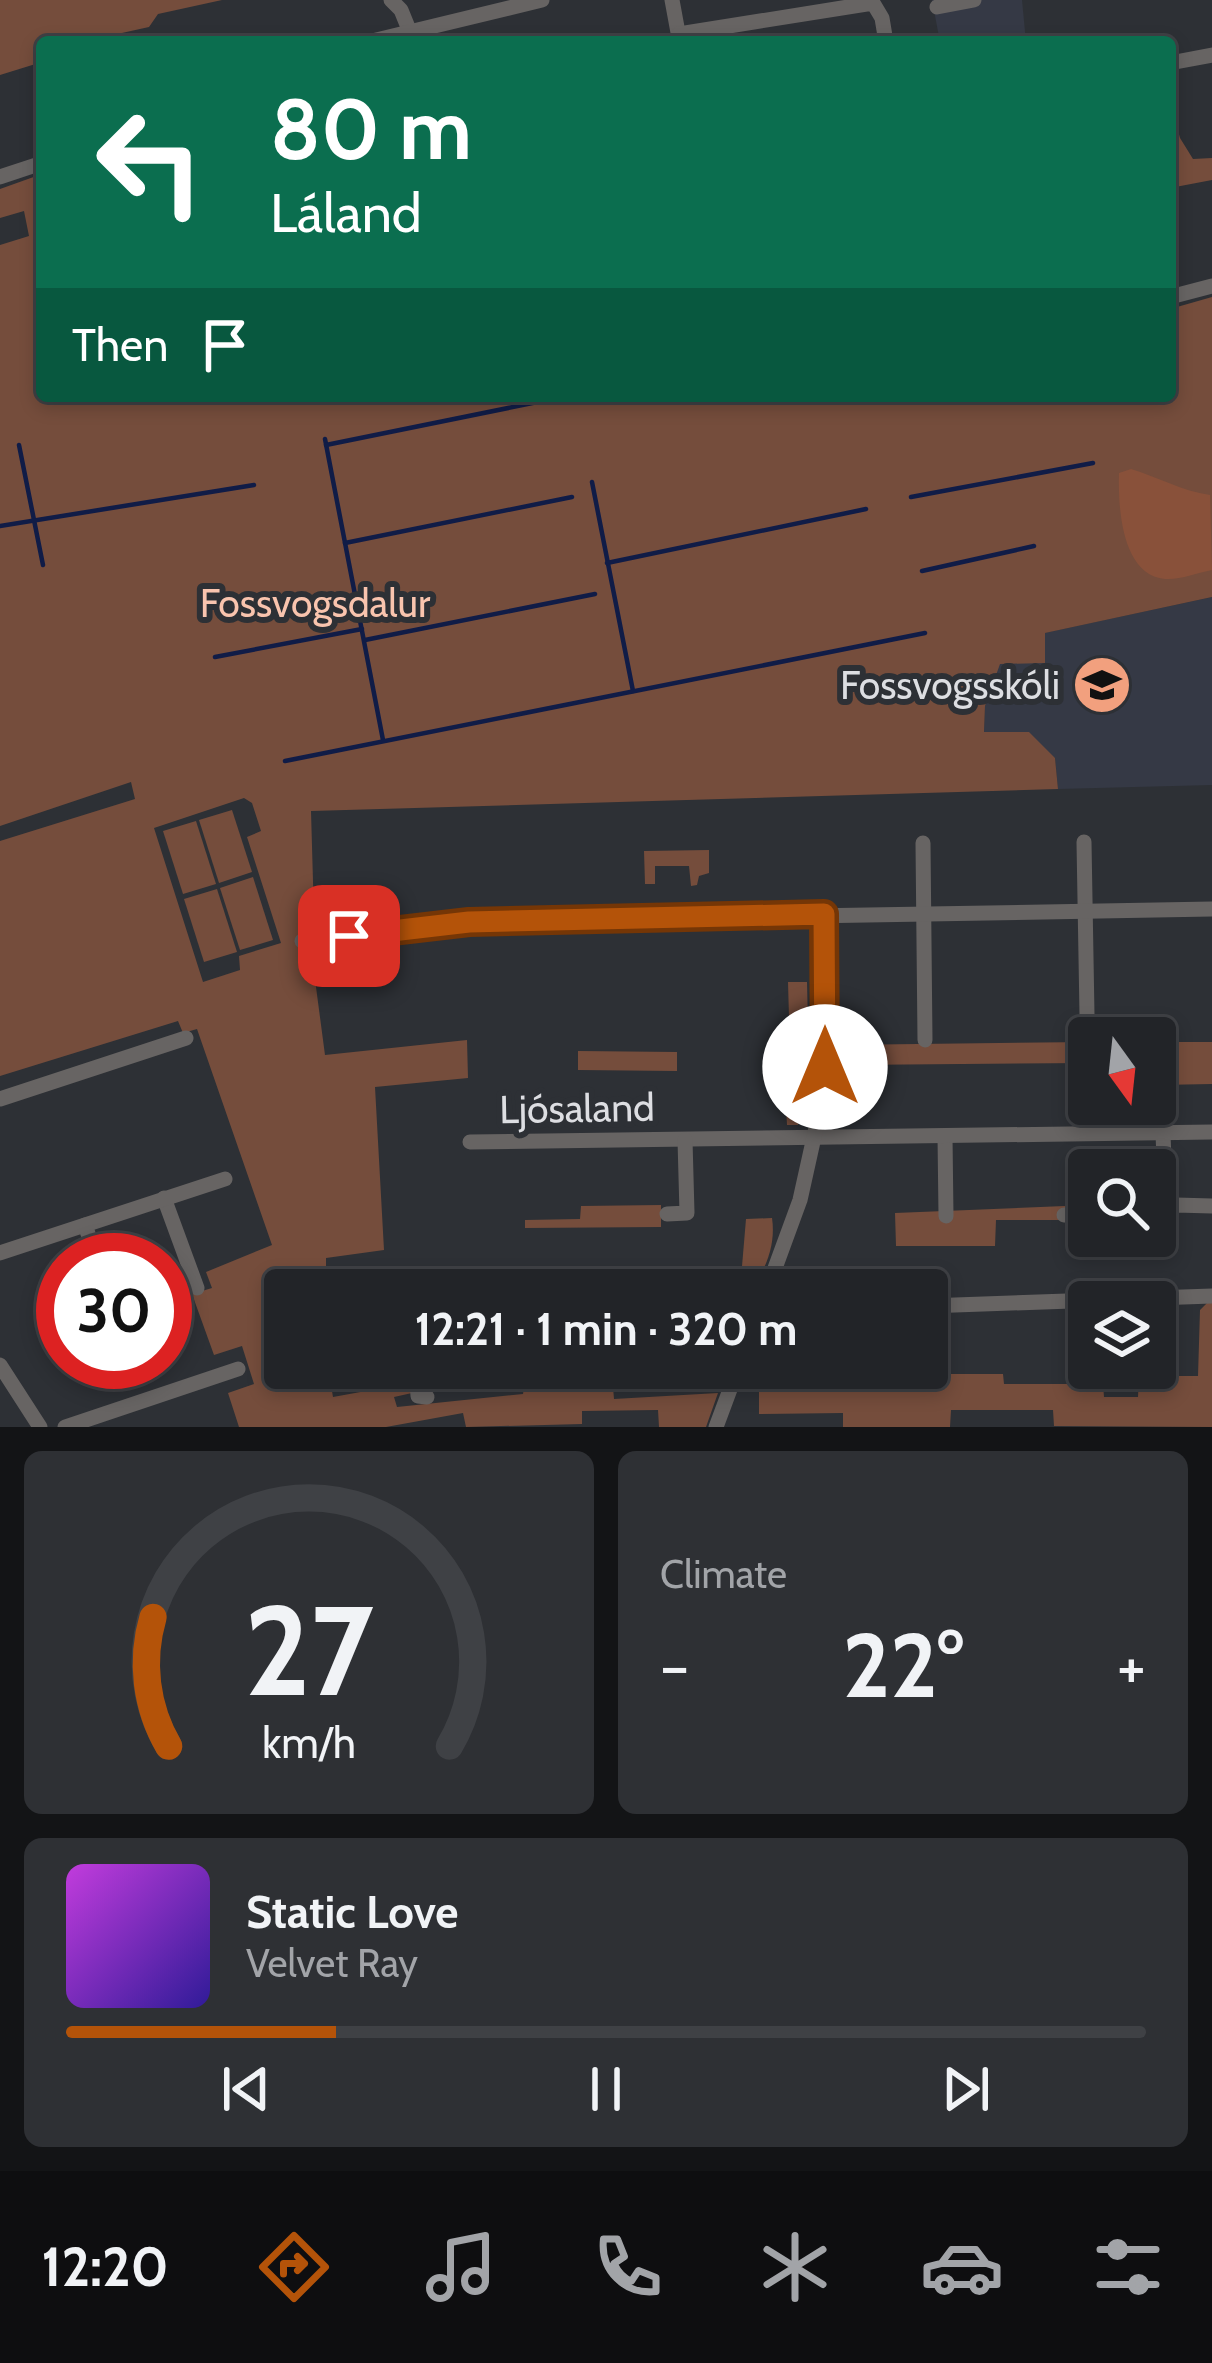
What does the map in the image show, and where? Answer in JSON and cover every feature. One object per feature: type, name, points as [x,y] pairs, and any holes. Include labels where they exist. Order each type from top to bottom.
[{"type":"street","points":[[391,0],[401,10],[412,36]]},
{"type":"street","points":[[416,36],[542,0]]},
{"type":"street","points":[[672,0],[679,36]]},
{"type":"street","points":[[937,7],[974,0]]},
{"type":"street","points":[[690,36],[873,4],[885,36]]},
{"type":"street","points":[[1176,63],[1212,55]]},
{"type":"street","points":[[0,177],[36,165]]},
{"type":"street","points":[[1176,295],[1212,286]]},
{"type":"street","points":[[1084,842],[1087,1015]]},
{"type":"street","points":[[923,843],[926,1040]]},
{"type":"street","points":[[302,941],[469,922],[1212,909]]},
{"type":"street","points":[[774,1269],[817,1138],[826,1041],[824,914]]},
{"type":"street","points":[[0,1099],[186,1038]]},
{"type":"street","name":"Ljósaland","points":[[470,1142],[1212,1132]]},
{"type":"street","points":[[1162,1149],[1163,1134]]},
{"type":"street","points":[[945,1136],[946,1216]]},
{"type":"street","name":"Ljósaland","points":[[667,1214],[686,1214],[685,1140]]},
{"type":"street","points":[[0,1253],[225,1179]]},
{"type":"street","points":[[164,1198],[197,1288]]},
{"type":"street","points":[[1176,1206],[1212,1206]]},
{"type":"street","points":[[1064,1214],[1068,1214]]},
{"type":"street","points":[[85,1225],[88,1233]]},
{"type":"street","points":[[1176,1298],[1212,1296]]},
{"type":"street","points":[[948,1305],[1068,1302]]},
{"type":"street","points":[[0,1365],[40,1427]]},
{"type":"street","points":[[65,1427],[238,1369]]},
{"type":"street","points":[[418,1389],[418,1396],[427,1397]]},
{"type":"street","points":[[716,1427],[730,1389]]},
{"type":"shaded area","points":[[932,0],[1022,0],[1025,36],[939,36]]},
{"type":"shaded area","points":[[1131,469],[1210,495],[1212,570],[1165,579],[1139,565],[1125,537],[1120,503],[1119,473]]},
{"type":"shaded area","name":"Fossvogsskóli","points":[[1212,597],[1212,785],[1058,789],[1055,758],[984,732],[985,706],[999,664],[1044,633]]},
{"type":"green space","points":[[0,0],[222,0],[158,14],[149,27],[108,36],[36,36],[36,64],[0,75]]},
{"type":"green space","points":[[1176,124],[1193,159],[1212,158],[1212,180],[1176,187]]},
{"type":"green space","name":"Fossvogsdalur","points":[[36,176],[36,402],[1176,402],[1176,307],[1212,297],[1212,597],[1045,633],[1045,663],[1000,664],[985,706],[984,732],[1029,732],[1055,758],[1058,789],[311,811],[316,987],[325,1055],[467,1040],[468,1078],[375,1087],[384,1250],[326,1258],[326,1269],[264,1269],[264,1389],[332,1389],[333,1397],[411,1389],[412,1393],[394,1397],[397,1407],[523,1394],[524,1389],[613,1389],[614,1399],[718,1393],[706,1427],[659,1427],[658,1410],[582,1411],[582,1424],[466,1427],[463,1413],[386,1427],[239,1427],[228,1393],[254,1384],[242,1346],[214,1355],[192,1294],[212,1288],[206,1272],[272,1245],[197,1029],[183,1033],[178,1021],[0,1076],[0,841],[135,799],[131,782],[0,826],[0,245],[29,236],[24,211],[0,218],[0,189]],"holes":[[[244,798],[252,803],[261,831],[247,837],[281,943],[239,956],[240,970],[203,982],[154,828]]]},
{"type":"green space","points":[[232,810],[252,872],[219,883],[199,820]]},
{"type":"green space","points":[[196,821],[216,884],[183,894],[163,831]]},
{"type":"green space","points":[[709,850],[709,873],[699,876],[697,885],[691,886],[689,866],[655,866],[655,884],[645,884],[644,851]]},
{"type":"green space","points":[[253,877],[273,940],[240,950],[220,888]]},
{"type":"green space","points":[[217,889],[237,952],[204,962],[184,899]]},
{"type":"green space","points":[[788,982],[807,982],[809,1065],[798,1125],[787,1125],[791,1088]]},
{"type":"green space","points":[[1068,1042],[1068,1063],[849,1065],[847,1122],[831,1124],[838,1045]]},
{"type":"green space","points":[[1176,1042],[1212,1042],[1212,1084],[1176,1085]]},
{"type":"green space","points":[[578,1051],[677,1052],[677,1071],[578,1070]]},
{"type":"green space","points":[[661,1205],[661,1227],[525,1228],[525,1220],[580,1219],[581,1206]]},
{"type":"green space","points":[[1068,1206],[1068,1220],[996,1220],[995,1246],[896,1246],[895,1213]]},
{"type":"green space","points":[[772,1218],[773,1237],[763,1269],[742,1269],[746,1219]]},
{"type":"green space","points":[[1212,1298],[1212,1427],[1054,1426],[1053,1410],[951,1410],[950,1427],[843,1427],[843,1413],[759,1414],[759,1391],[948,1389],[948,1374],[1003,1374],[1004,1384],[1068,1384],[1068,1389],[1103,1389],[1104,1397],[1138,1397],[1138,1389],[1176,1389],[1176,1376],[1198,1376],[1200,1310]]},
{"type":"waterway","points":[[326,445],[537,402]]},
{"type":"waterway","points":[[325,439],[383,740]]},
{"type":"waterway","points":[[19,445],[43,565]]},
{"type":"waterway","points":[[911,497],[1093,463]]},
{"type":"waterway","points":[[592,482],[633,691]]},
{"type":"waterway","points":[[0,526],[254,485]]},
{"type":"waterway","points":[[345,543],[572,497]]},
{"type":"waterway","points":[[607,563],[866,509]]},
{"type":"waterway","points":[[922,571],[1034,546]]},
{"type":"waterway","points":[[365,640],[595,594]]},
{"type":"waterway","points":[[215,657],[362,629]]},
{"type":"waterway","points":[[285,761],[925,633]]},
{"type":"place","name":"Fossvogsskóli","points":[[1102,685]]},
{"type":"route","points":[[349,936],[469,922],[824,914],[825,1067]]}]
